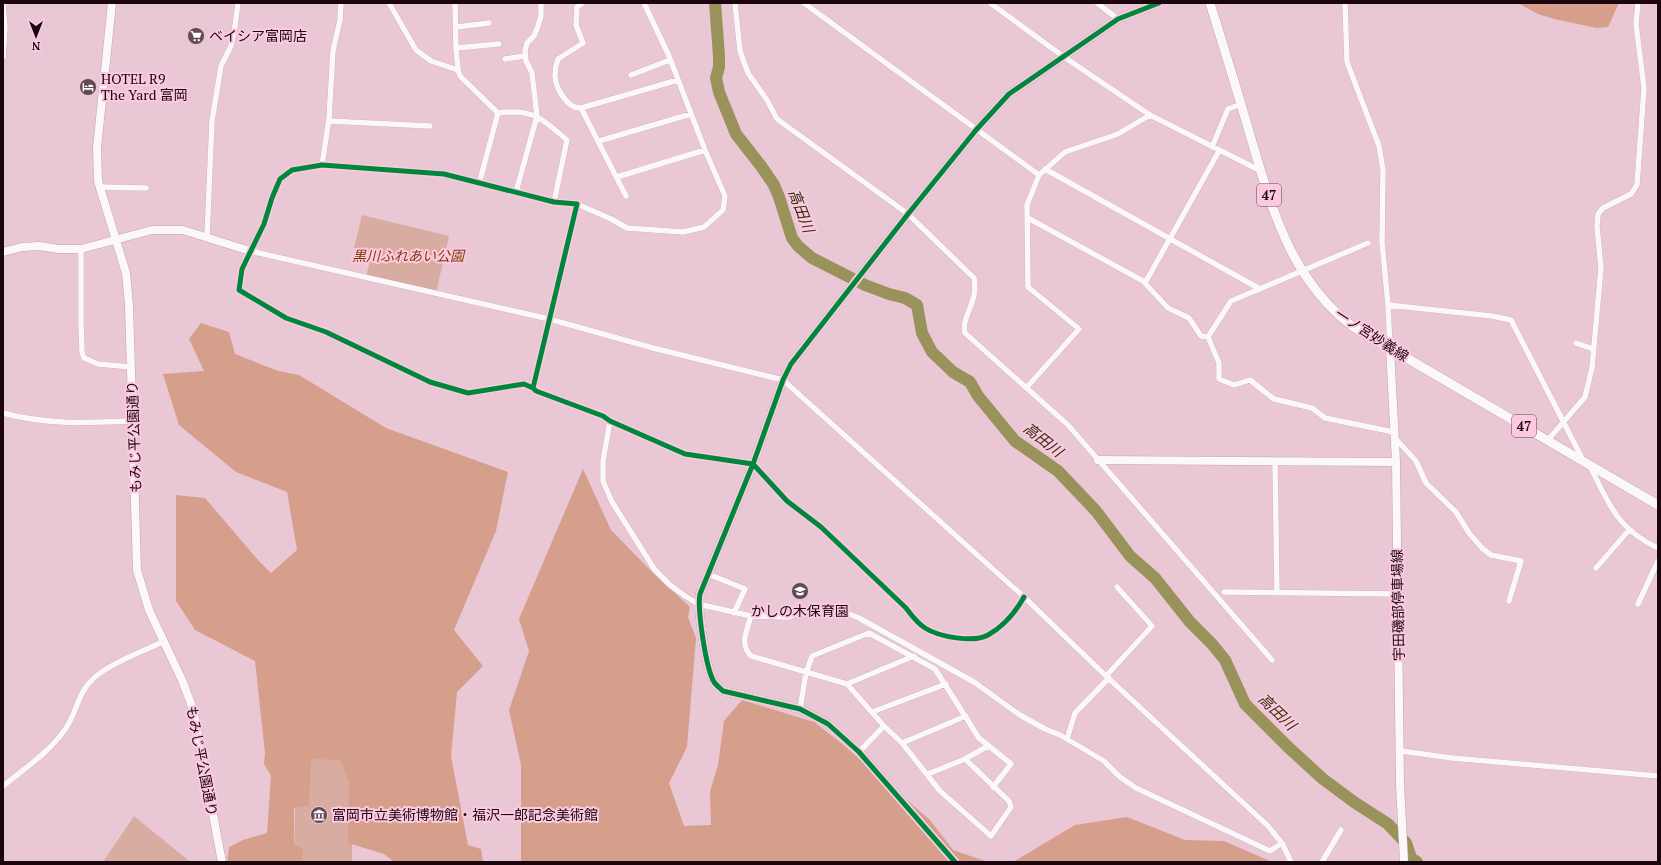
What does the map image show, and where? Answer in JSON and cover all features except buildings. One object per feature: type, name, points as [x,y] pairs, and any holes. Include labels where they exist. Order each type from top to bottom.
[{"type":"main road","name":"一ノ宮妙義線","points":[[1210,3],[1261,172],[1285,239],[1301,270],[1321,298],[1340,317],[1390,348],[1658,505]]},
{"type":"street","name":"もみじ平公園通り","points":[[112,3],[97,148],[97,166],[100,187],[126,273],[130,305],[137,570],[149,610],[185,687],[193,709],[222,862]]},
{"type":"street","points":[[207,236],[212,121],[221,66],[231,46],[238,3]]},
{"type":"street","points":[[322,165],[329,121],[333,51],[340,20],[341,3]]},
{"type":"street","points":[[389,3],[416,50],[431,61],[458,70]]},
{"type":"street","points":[[455,3],[457,27],[456,48],[460,76],[498,113]]},
{"type":"street","points":[[516,192],[537,116],[532,73],[525,56],[527,43],[534,36],[541,16],[542,3]]},
{"type":"street","points":[[582,3],[576,7],[576,25],[583,42],[558,59],[555,74],[557,85],[563,96],[574,107],[581,108],[678,80]]},
{"type":"street","points":[[644,3],[670,60],[705,150],[725,196],[723,210],[704,227],[683,232],[627,228],[577,204],[554,202],[478,184],[444,174],[322,165],[292,170],[280,179],[264,224],[242,269],[239,290],[286,318],[326,332],[430,382],[468,393],[524,384],[533,388],[536,392],[603,416],[610,421],[685,454],[753,464],[788,501],[821,527],[906,608],[914,619],[935,633],[970,638],[987,636],[1014,614],[1024,597]]},
{"type":"street","points":[[734,3],[740,51],[748,73],[767,100],[777,119],[908,214],[974,278],[976,288],[972,307],[963,325],[965,333],[1068,425],[1272,660]]},
{"type":"street","points":[[804,3],[1039,175]]},
{"type":"street","points":[[990,3],[1064,57],[1150,115],[1261,172]]},
{"type":"street","points":[[1097,3],[1118,18]]},
{"type":"street","points":[[955,862],[859,752],[828,724],[800,709],[723,690],[714,681],[704,644],[698,604],[700,594],[753,464],[783,380],[791,364],[822,324],[976,130],[1009,94],[1118,18],[1159,3]]},
{"type":"street","points":[[1345,3],[1347,62],[1379,146],[1383,170],[1382,242],[1388,305],[1390,348]]},
{"type":"street","points":[[1548,440],[1585,397],[1592,368],[1601,268],[1597,226],[1598,214],[1603,208],[1631,194],[1637,185],[1644,88],[1636,24],[1638,3]]},
{"type":"street","points":[[3,5],[5,28],[3,57]]},
{"type":"street","points":[[457,27],[489,23]]},
{"type":"street","points":[[456,48],[499,44]]},
{"type":"street","points":[[505,58],[525,56]]},
{"type":"street","points":[[631,75],[670,60]]},
{"type":"street","points":[[1212,147],[1228,109],[1241,104]]},
{"type":"street","points":[[581,108],[618,177],[626,196]]},
{"type":"street","points":[[498,113],[515,110],[537,116],[567,140],[554,202]]},
{"type":"street","points":[[478,184],[498,113]]},
{"type":"street","points":[[599,141],[692,114]]},
{"type":"street","points":[[1027,387],[1079,329],[1028,287],[1027,205],[1039,175],[1065,152],[1118,134],[1150,115]]},
{"type":"street","points":[[329,121],[430,126]]},
{"type":"street","points":[[618,177],[705,150]]},
{"type":"street","points":[[1145,283],[1219,151]]},
{"type":"street","points":[[1045,169],[1260,288]]},
{"type":"street","points":[[100,187],[146,188]]},
{"type":"street","points":[[533,388],[577,204]]},
{"type":"street","points":[[1028,218],[1145,283],[1168,308],[1189,318],[1201,336],[1208,337]]},
{"type":"street","points":[[3,252],[33,246],[59,249],[81,249],[152,230],[183,230],[250,250],[549,319],[653,348],[783,380],[1024,597],[1107,677],[1267,825],[1282,844],[1291,862]]},
{"type":"street","points":[[1208,337],[1231,301],[1301,270],[1368,243]]},
{"type":"street","points":[[81,249],[81,322],[82,352],[84,358],[98,364],[131,367]]},
{"type":"street","points":[[1388,305],[1492,316],[1511,320],[1563,421],[1623,525],[1642,540],[1658,548]]},
{"type":"street","points":[[1208,337],[1219,363],[1219,380],[1234,385],[1250,380],[1274,398],[1312,408],[1325,418],[1395,435],[1416,461],[1426,483],[1456,512],[1469,533],[1482,548],[1492,554],[1521,561],[1509,602]]},
{"type":"street","points":[[1576,343],[1593,349]]},
{"type":"street","name":"宇田磯部停車場線","points":[[1390,348],[1396,462],[1401,751],[1400,784],[1404,858]]},
{"type":"street","points":[[3,413],[29,420],[70,423],[133,421]]},
{"type":"street","points":[[610,421],[603,461],[603,481],[612,502],[655,570],[670,586],[698,604],[751,616],[787,617],[813,609],[836,609],[853,616],[974,682],[1020,715],[1067,739],[1104,761],[1120,777],[1136,788],[1270,851],[1282,844]]},
{"type":"street","points":[[1098,460],[1396,462]]},
{"type":"street","points":[[1275,462],[1277,592]]},
{"type":"street","points":[[1596,568],[1629,530]]},
{"type":"street","points":[[1638,604],[1658,561]]},
{"type":"street","points":[[708,574],[746,589],[734,613]]},
{"type":"street","points":[[1067,739],[1075,713],[1152,626],[1117,587]]},
{"type":"street","points":[[1224,592],[1398,594]]},
{"type":"street","points":[[751,616],[744,643],[745,650],[751,656],[847,684],[884,726],[902,743],[940,791],[991,836],[1011,806],[1009,801],[965,759]]},
{"type":"street","points":[[800,709],[806,673],[812,656],[869,633],[914,656],[935,669],[980,738],[1011,764],[993,787]]},
{"type":"street","points":[[3,786],[49,747],[66,728],[82,692],[94,678],[107,669],[164,641]]},
{"type":"street","points":[[847,684],[914,656]]},
{"type":"street","points":[[872,712],[946,684]]},
{"type":"street","points":[[902,743],[966,716]]},
{"type":"street","points":[[859,752],[884,726]]},
{"type":"street","points":[[928,774],[965,759],[988,746]]},
{"type":"street","points":[[1401,751],[1452,758],[1658,776]]},
{"type":"street","points":[[1322,862],[1341,830]]},
{"type":"green space","name":"黒川ふれあい公園","points":[[362,215],[449,236],[436,293],[366,277],[372,252],[354,248]]},
{"type":"green space","points":[[296,752],[339,753],[353,774],[352,862],[294,862]]},
{"type":"green space","points":[[134,816],[189,861],[189,862],[103,862]]},
{"type":"shaded area","points":[[1518,3],[1619,3],[1608,27],[1597,28],[1538,14]]},
{"type":"shaded area","points":[[201,323],[229,332],[235,354],[278,371],[299,375],[386,428],[508,472],[496,531],[454,630],[483,666],[457,692],[451,756],[468,845],[481,849],[483,862],[394,862],[384,854],[348,843],[349,782],[341,762],[339,760],[311,759],[309,806],[294,808],[294,845],[303,849],[302,862],[227,862],[229,847],[243,840],[267,833],[271,776],[264,764],[265,753],[255,661],[195,630],[176,601],[176,495],[205,498],[271,573],[297,550],[287,492],[236,472],[179,425],[163,374],[204,371],[189,339]]},
{"type":"shaded area","points":[[583,469],[611,530],[654,574],[690,607],[688,617],[696,638],[687,747],[669,783],[684,826],[711,825],[710,791],[718,765],[724,721],[742,700],[814,722],[841,743],[930,820],[953,850],[988,862],[521,862],[521,765],[509,710],[529,651],[519,619]]},
{"type":"shaded area","points":[[1127,817],[1185,840],[1224,841],[1272,862],[1013,862],[1075,825]]},
{"type":"waterway","name":"高田川","points":[[715,3],[719,56],[719,67],[716,78],[719,92],[736,134],[774,185],[792,238],[798,246],[812,258],[865,285],[905,298],[917,305],[922,333],[932,352],[953,372],[970,382],[978,396],[1015,441],[1058,471],[1096,511],[1130,556],[1155,578],[1190,622],[1212,644],[1225,660],[1245,704],[1323,779],[1354,802],[1388,824],[1406,843],[1411,858],[1417,862]]},
{"type":"cycle path","points":[[955,862],[859,752],[828,724],[800,709],[723,691],[714,682],[705,652],[699,602],[700,594],[753,464],[783,380],[791,364],[908,214],[976,130],[1009,94],[1118,19],[1159,3]]},
{"type":"cycle path","points":[[533,388],[577,204],[554,202],[444,174],[322,165],[292,170],[280,179],[264,224],[242,269],[239,290],[286,318],[326,332],[430,382],[468,393],[524,384],[536,391],[603,416],[610,421],[685,454],[753,464],[787,501],[821,527],[906,608],[917,622],[931,631],[947,636],[966,639],[974,639],[988,635],[1013,614],[1024,597]]},
{"type":"place","name":"ベイシア富岡店","points":[[196,36]]},
{"type":"place","name":"HOTEL R9 The Yard 富岡","points":[[88,87]]},
{"type":"place","name":"かしの木保育園","points":[[800,591]]},
{"type":"place","name":"富岡市立美術博物館・福沢一郎記念美術館","points":[[319,815]]}]
